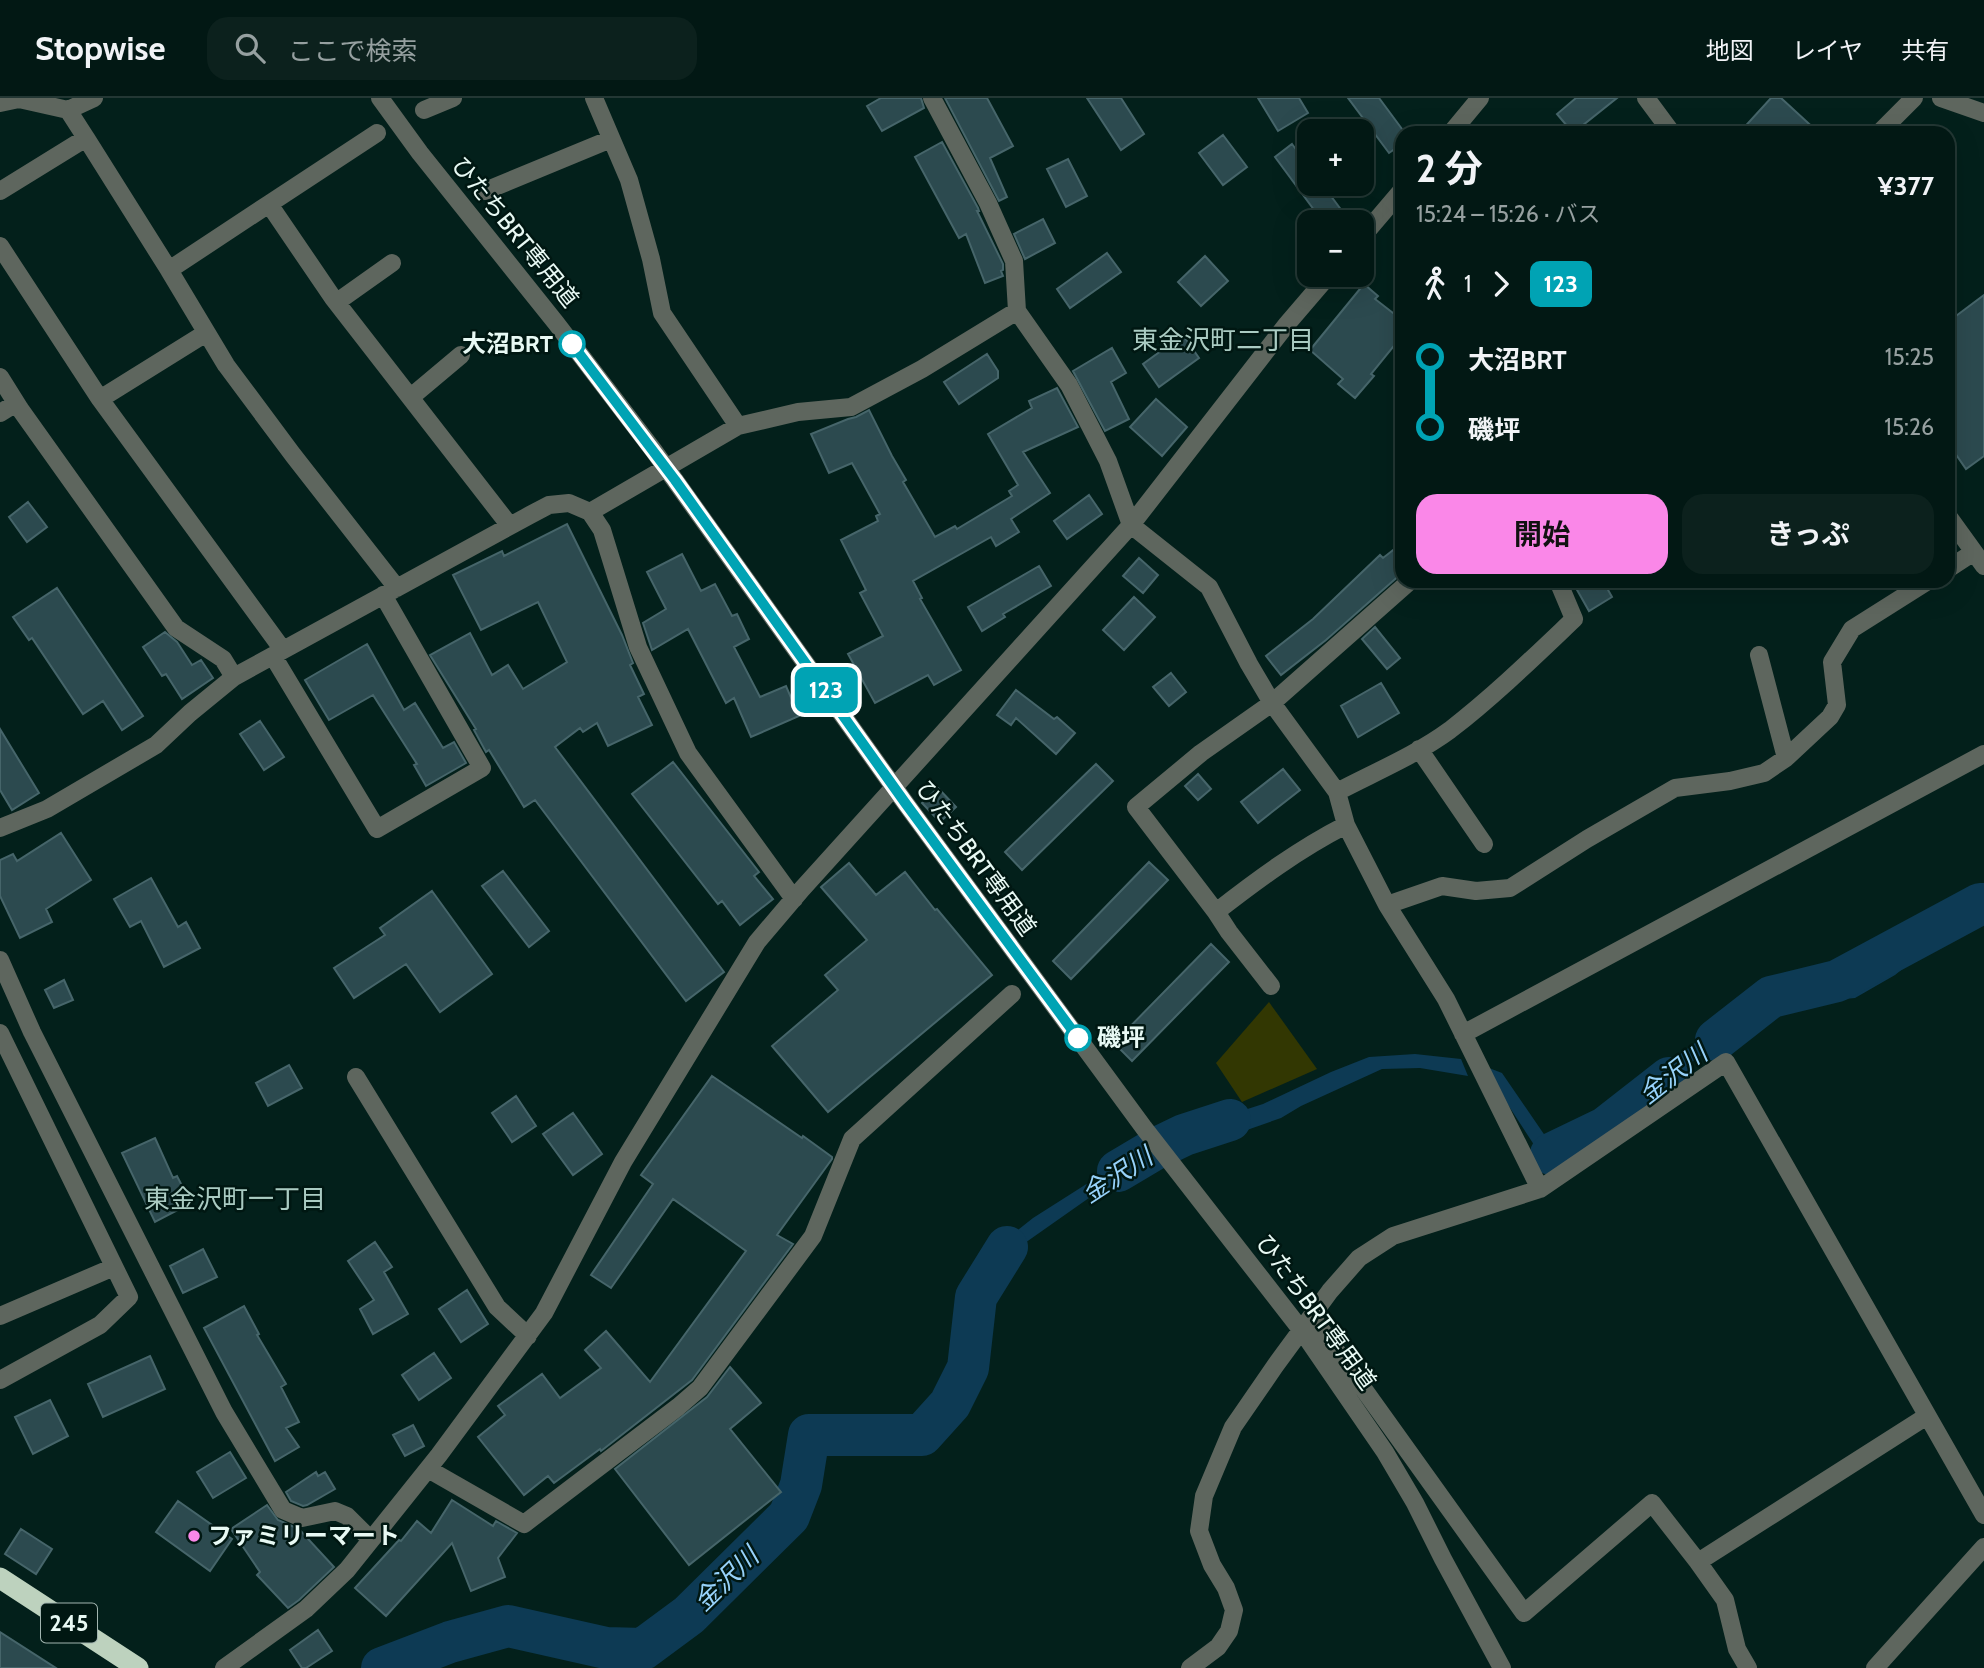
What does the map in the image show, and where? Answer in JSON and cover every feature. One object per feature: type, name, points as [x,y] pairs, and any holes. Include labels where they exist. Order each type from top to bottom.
[{"type":"highway","name":"245","points":[[0,1578],[138,1668]]},
{"type":"street","points":[[0,103],[19,99],[68,110],[94,98]]},
{"type":"street","name":"ひたちBRT専用道","points":[[380,98],[419,153],[556,323],[665,467],[894,788],[1144,1128],[1307,1324],[1409,1492],[1502,1668]]},
{"type":"street","points":[[424,110],[453,98]]},
{"type":"street","points":[[594,98],[629,180],[651,259],[662,313],[738,426]]},
{"type":"street","points":[[932,98],[988,203],[1014,261],[1017,311],[1069,385],[1108,461],[1131,525],[1209,587],[1272,703],[1337,792],[1346,825],[1387,905],[1446,999],[1540,1189]]},
{"type":"street","points":[[1457,126],[1480,98]]},
{"type":"street","points":[[1646,98],[1667,126]]},
{"type":"street","points":[[1886,126],[1914,98]]},
{"type":"street","points":[[1941,98],[1984,113]]},
{"type":"street","points":[[0,246],[100,398],[278,653],[377,829],[482,768],[390,591],[226,365],[68,110]]},
{"type":"street","points":[[169,270],[377,133]]},
{"type":"street","points":[[0,191],[86,138]]},
{"type":"street","points":[[485,191],[611,139]]},
{"type":"street","points":[[1374,223],[1395,198]]},
{"type":"street","points":[[269,204],[337,302],[510,526]]},
{"type":"street","points":[[337,302],[392,263]]},
{"type":"street","points":[[224,1668],[306,1609],[346,1570],[428,1469],[544,1313],[630,1150],[757,942],[1131,525],[1319,287]]},
{"type":"street","points":[[590,512],[738,426],[798,412],[851,407],[922,369],[1017,311]]},
{"type":"street","points":[[100,398],[206,333]]},
{"type":"street","points":[[411,397],[461,355]]},
{"type":"street","points":[[0,377],[176,628],[223,659],[234,677]]},
{"type":"street","points":[[0,413],[16,403]]},
{"type":"street","points":[[1,825],[47,809],[156,745],[234,677],[549,505],[569,503],[590,512],[602,530],[638,647],[688,753],[794,899]]},
{"type":"street","points":[[1955,526],[1979,559],[1955,567]]},
{"type":"street","points":[[1271,986],[1136,807],[1201,753],[1272,703],[1402,588]]},
{"type":"street","points":[[1337,792],[1449,730],[1526,666],[1574,619],[1561,588]]},
{"type":"street","points":[[1387,905],[1442,886],[1476,891],[1510,888],[1675,788],[1764,774],[1786,758],[1830,717],[1837,705],[1832,662],[1852,629],[1917,588]]},
{"type":"street","points":[[1759,655],[1786,758]]},
{"type":"street","points":[[1419,749],[1484,844]]},
{"type":"street","points":[[1463,1034],[1984,754]]},
{"type":"street","points":[[1216,912],[1314,841],[1346,825]]},
{"type":"street","points":[[0,960],[32,1032],[224,1412],[282,1510],[302,1518],[335,1511],[346,1516],[371,1539]]},
{"type":"street","points":[[428,1469],[524,1524],[678,1408],[700,1388],[813,1236],[852,1139],[1012,994]]},
{"type":"street","points":[[0,1033],[129,1297],[100,1325],[0,1380]]},
{"type":"street","points":[[1189,1668],[1218,1647],[1230,1631],[1234,1610],[1199,1531],[1204,1496],[1233,1427],[1330,1291],[1359,1258],[1393,1236],[1540,1189],[1726,1062],[1984,1516]]},
{"type":"street","points":[[356,1077],[497,1307],[527,1336]]},
{"type":"street","points":[[0,1316],[114,1268]]},
{"type":"street","points":[[1307,1324],[1524,1613],[1652,1503],[1725,1600],[1737,1649],[1748,1668]]},
{"type":"street","points":[[1698,1562],[1927,1416]]},
{"type":"street","points":[[1875,1668],[1984,1547]]},
{"type":"green space","points":[[1269,1002],[1317,1069],[1242,1102],[1216,1063]]},
{"type":"water","points":[[1984,897],[1984,908],[1895,975],[1855,998],[1790,1004],[1770,1014],[1760,993],[1827,992],[1853,982],[1886,966],[1913,948],[1972,899]]},
{"type":"water","points":[[1756,997],[1765,1016],[1719,1055],[1708,1050],[1577,1149],[1549,1161],[1540,1154],[1497,1088],[1489,1068],[1502,1073],[1550,1143],[1561,1144]]},
{"type":"water","points":[[1415,1054],[1461,1059],[1468,1076],[1420,1068],[1382,1069],[1281,1118],[1187,1151],[1170,1134],[1263,1104],[1369,1057]]},
{"type":"water","points":[[1151,1143],[1159,1154],[1106,1186],[1012,1252],[982,1300],[970,1293],[1003,1242],[1033,1218]]},
{"type":"water","points":[[483,1618],[486,1635],[411,1668],[370,1668]]},
{"type":"building","points":[[881,98],[921,98],[924,108],[882,131],[867,106]]},
{"type":"building","points":[[945,98],[987,98],[1013,146],[990,158],[1007,197],[999,201]]},
{"type":"building","points":[[1087,98],[1121,98],[1144,134],[1121,150]]},
{"type":"building","points":[[1258,98],[1299,98],[1308,113],[1278,131]]},
{"type":"building","points":[[1348,98],[1379,98],[1400,126],[1395,126],[1395,149],[1389,153],[1374,133],[1374,119],[1364,119]]},
{"type":"building","points":[[1576,98],[1617,98],[1582,126],[1567,126],[1557,114]]},
{"type":"building","points":[[1771,98],[1781,98],[1811,126],[1745,126]]},
{"type":"building","points":[[1223,135],[1247,167],[1223,185],[1199,153]]},
{"type":"building","points":[[942,142],[978,208],[977,211],[1003,264],[1003,276],[985,283],[966,234],[959,238],[915,157]]},
{"type":"building","points":[[1292,144],[1297,151],[1297,187],[1275,157]]},
{"type":"building","points":[[1068,159],[1087,196],[1066,207],[1047,169]]},
{"type":"building","points":[[1304,196],[1331,196],[1341,210],[1314,210]]},
{"type":"building","points":[[1043,219],[1055,243],[1025,259],[1014,234]]},
{"type":"building","points":[[1107,253],[1121,272],[1070,308],[1057,289]]},
{"type":"building","points":[[1205,256],[1228,281],[1201,306],[1178,282]]},
{"type":"building","points":[[1362,287],[1368,287],[1378,296],[1375,299],[1395,315],[1395,345],[1355,398],[1338,384],[1343,379],[1310,350]]},
{"type":"building","points":[[1984,295],[1984,456],[1966,469],[1955,453],[1955,317]]},
{"type":"building","points":[[1183,335],[1199,358],[1159,387],[1143,364]]},
{"type":"building","points":[[1112,348],[1126,373],[1111,382],[1129,419],[1105,431],[1073,371]]},
{"type":"building","points":[[987,354],[998,371],[998,378],[959,404],[944,382]]},
{"type":"building","points":[[1057,388],[1078,427],[1023,452],[1050,493],[1011,519],[1019,532],[996,546],[991,537],[913,581],[922,598],[920,599],[961,670],[934,685],[928,675],[875,703],[848,654],[883,636],[860,593],[866,590],[841,540],[878,521],[876,516],[880,514],[852,463],[829,473],[811,434],[869,410],[906,480],[903,482],[935,537],[955,526],[957,529],[1012,496],[1009,491],[1018,485],[988,434],[1032,408],[1029,401]]},
{"type":"building","points":[[1156,399],[1187,427],[1162,456],[1130,427]]},
{"type":"building","points":[[1089,495],[1102,514],[1067,539],[1054,521]]},
{"type":"building","points":[[28,502],[47,527],[27,542],[9,517]]},
{"type":"building","points":[[567,524],[622,635],[633,663],[630,665],[644,694],[638,697],[652,725],[608,746],[597,723],[583,732],[580,728],[555,747],[724,972],[686,1001],[535,800],[524,807],[489,750],[486,752],[474,730],[476,729],[430,655],[470,633],[492,675],[508,665],[523,689],[567,662],[538,602],[481,630],[453,575],[502,551],[504,556]]},
{"type":"building","points":[[1395,549],[1395,579],[1326,640],[1281,675],[1266,656],[1313,619],[1380,555],[1383,558]]},
{"type":"building","points":[[682,554],[701,591],[715,584],[732,616],[737,614],[749,639],[734,647],[760,697],[786,686],[799,716],[751,737],[734,698],[726,703],[688,629],[652,650],[643,623],[666,609],[647,572]]},
{"type":"building","points":[[1139,558],[1158,575],[1143,593],[1123,576]]},
{"type":"building","points":[[1039,566],[1051,586],[1003,614],[1005,617],[982,631],[968,607]]},
{"type":"building","points":[[57,588],[143,716],[122,730],[103,701],[83,714],[32,638],[29,640],[13,617]]},
{"type":"building","points":[[1576,588],[1607,588],[1612,597],[1589,611]]},
{"type":"building","points":[[1134,597],[1155,617],[1124,650],[1103,630]]},
{"type":"building","points":[[1375,627],[1400,658],[1387,669],[1362,639]]},
{"type":"building","points":[[165,632],[177,642],[192,665],[201,660],[213,678],[182,699],[166,674],[162,676],[143,647]]},
{"type":"building","points":[[367,644],[404,710],[415,703],[443,748],[454,742],[466,763],[426,786],[414,765],[417,764],[373,695],[329,720],[305,680]]},
{"type":"building","points":[[1171,673],[1186,692],[1169,706],[1153,687]]},
{"type":"building","points":[[1381,683],[1399,713],[1358,737],[1341,706]]},
{"type":"building","points":[[1016,690],[1054,719],[1057,717],[1075,733],[1056,754],[1016,718],[1011,725],[997,715]]},
{"type":"building","points":[[260,721],[284,757],[264,770],[240,734]]},
{"type":"building","points":[[0,729],[39,793],[12,810],[0,790]]},
{"type":"building","points":[[673,762],[759,872],[754,876],[773,899],[740,925],[722,901],[718,904],[632,794]]},
{"type":"building","points":[[1096,764],[1113,781],[1022,870],[1005,852]]},
{"type":"building","points":[[1283,769],[1300,790],[1258,823],[1241,802]]},
{"type":"building","points":[[1198,774],[1211,789],[1198,800],[1185,786]]},
{"type":"building","points":[[938,788],[956,807],[940,822],[922,803]]},
{"type":"building","points":[[61,833],[91,880],[46,909],[52,922],[20,938],[0,896],[0,860],[13,854],[17,861]]},
{"type":"building","points":[[1149,862],[1168,880],[1071,979],[1053,961]]},
{"type":"building","points":[[849,863],[876,895],[905,872],[992,975],[828,1112],[772,1046],[838,990],[825,975],[867,940],[821,887]]},
{"type":"building","points":[[503,871],[549,931],[529,947],[482,886]]},
{"type":"building","points":[[151,878],[178,927],[186,922],[200,948],[164,967],[141,921],[130,927],[114,899]]},
{"type":"building","points":[[432,891],[492,974],[440,1012],[406,964],[354,998],[334,968],[385,935],[380,928]]},
{"type":"building","points":[[1211,944],[1229,962],[1132,1061],[1114,1043]]},
{"type":"building","points":[[64,980],[73,1000],[54,1008],[45,990]]},
{"type":"building","points":[[289,1065],[302,1088],[268,1106],[256,1083]]},
{"type":"building","points":[[712,1076],[802,1138],[803,1136],[832,1159],[777,1235],[793,1244],[692,1380],[601,1451],[600,1449],[554,1483],[548,1476],[524,1495],[478,1437],[505,1415],[498,1406],[542,1374],[560,1398],[601,1368],[585,1350],[606,1331],[650,1382],[746,1251],[673,1199],[611,1288],[591,1275],[653,1184],[641,1175]]},
{"type":"building","points":[[516,1096],[536,1126],[512,1142],[492,1113]]},
{"type":"building","points":[[573,1113],[602,1154],[573,1175],[543,1134]]},
{"type":"building","points":[[155,1138],[173,1178],[177,1176],[191,1203],[155,1222],[122,1153]]},
{"type":"building","points":[[375,1242],[392,1267],[384,1272],[408,1314],[373,1334],[360,1309],[374,1300],[348,1261]]},
{"type":"building","points":[[203,1249],[217,1277],[183,1293],[170,1266]]},
{"type":"building","points":[[467,1290],[488,1324],[461,1342],[439,1309]]},
{"type":"building","points":[[244,1306],[259,1334],[257,1335],[286,1384],[281,1387],[299,1422],[286,1428],[299,1447],[275,1461],[204,1328]]},
{"type":"building","points":[[434,1353],[451,1378],[419,1400],[402,1375]]},
{"type":"building","points":[[150,1356],[165,1389],[103,1417],[88,1384]]},
{"type":"building","points":[[730,1367],[761,1403],[730,1429],[781,1492],[689,1565],[615,1469],[707,1397]]},
{"type":"building","points":[[50,1400],[68,1436],[33,1454],[15,1417]]},
{"type":"building","points":[[413,1425],[424,1446],[405,1456],[393,1435]]},
{"type":"building","points":[[230,1452],[246,1478],[213,1498],[197,1472]]},
{"type":"building","points":[[316,1472],[318,1476],[325,1472],[335,1489],[307,1505],[291,1501],[286,1492]]},
{"type":"building","points":[[452,1500],[493,1526],[496,1521],[517,1533],[498,1558],[505,1577],[471,1591],[452,1543],[386,1616],[355,1588],[417,1521],[431,1533]]},
{"type":"building","name":"ファミリーマート","points":[[178,1501],[232,1539],[210,1571],[156,1532]]},
{"type":"building","points":[[267,1505],[278,1520],[299,1529],[334,1567],[288,1608],[257,1575],[260,1572],[231,1529]]},
{"type":"building","points":[[21,1529],[52,1549],[36,1574],[5,1554]]},
{"type":"building","points":[[318,1630],[332,1651],[302,1668],[290,1650]]},
{"type":"building","points":[[0,1632],[56,1668],[0,1668]]},
{"type":"waterway","name":"金沢川","points":[[1716,1040],[1771,997],[1837,981],[1984,904]]},
{"type":"waterway","name":"金沢川","points":[[1551,1154],[1605,1128],[1669,1078]]},
{"type":"waterway","name":"金沢川","points":[[1118,1171],[1184,1135],[1230,1120]]},
{"type":"waterway","name":"金沢川","points":[[382,1668],[450,1642],[508,1626],[606,1648],[643,1649],[689,1615],[789,1516],[801,1485],[809,1435],[922,1435],[950,1404],[968,1368],[976,1297],[1007,1247]]},
{"type":"bus line","name":"123","points":[[572,344],[675,480],[906,804],[1078,1038]]},
{"type":"place","name":"大沼BRT","points":[[572,344]]},
{"type":"place","name":"磯坪","points":[[1078,1038]]},
{"type":"place","name":"ファミリーマート","points":[[194,1536]]},
{"type":"district","name":"東金沢町二丁目","points":[[1223,340]]},
{"type":"district","name":"東金沢町一丁目","points":[[235,1199]]}]
